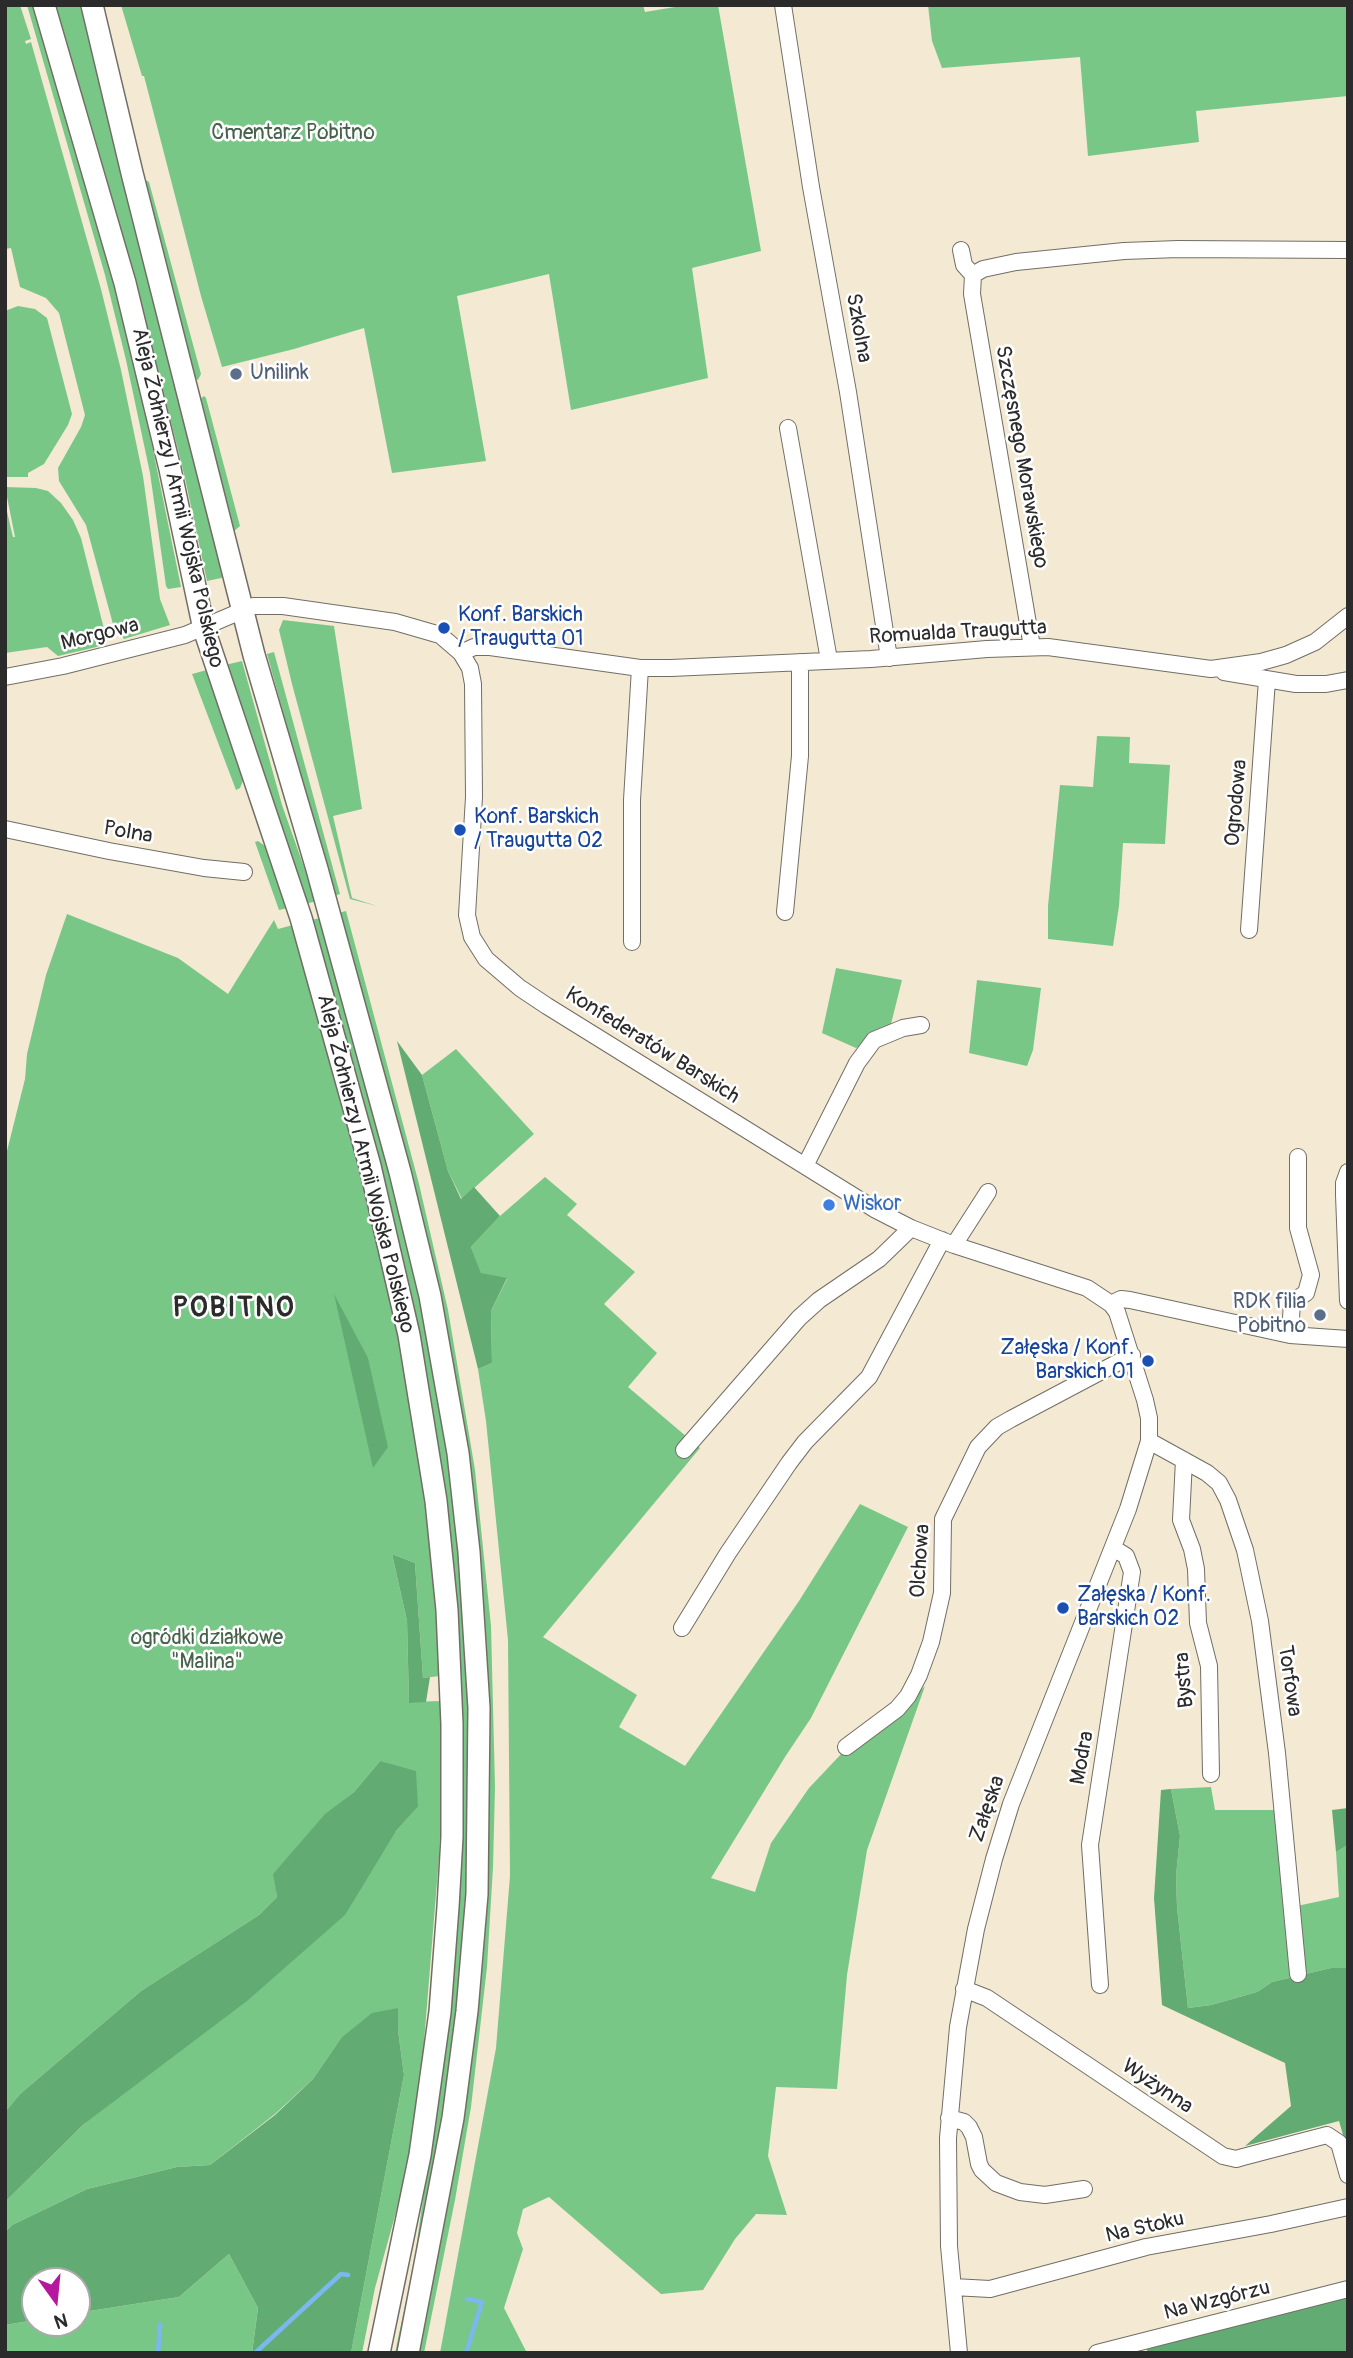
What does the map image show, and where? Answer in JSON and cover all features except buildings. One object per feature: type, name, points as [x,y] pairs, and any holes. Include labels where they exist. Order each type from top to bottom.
[{"type":"main road","name":"Aleja Żołnierzy I Armii Wojska Polskiego","points":[[44,5],[125,283],[167,456],[204,629],[299,911],[370,1166],[410,1335],[436,1501],[447,1610],[452,1724],[452,1837],[448,1907],[440,2012],[421,2144],[379,2353]]},
{"type":"main road","name":"Aleja Żołnierzy I Armii Wojska Polskiego","points":[[92,5],[243,610],[288,778],[317,869],[415,1232],[451,1407],[469,1552],[475,1630],[480,1771],[477,1894],[459,2073],[446,2158],[408,2353]]},
{"type":"street","name":"Szkolna","points":[[783,5],[811,187],[848,392],[888,658]]},
{"type":"street","points":[[973,275],[990,267],[1101,253],[1178,249],[1348,250]]},
{"type":"street","name":"Szczęsnego Morawskiego","points":[[961,250],[964,265],[973,275],[972,294],[1032,647]]},
{"type":"street","points":[[788,428],[829,660]]},
{"type":"street","points":[[204,629],[253,606],[282,606],[396,622],[440,635],[461,653]]},
{"type":"street","name":"Romualda Traugutta","points":[[461,653],[474,648],[490,647],[640,668],[888,658],[1032,647],[1211,668],[1261,662],[1286,655],[1315,642],[1344,624]]},
{"type":"street","name":"Morgowa","points":[[5,677],[105,656],[204,629]]},
{"type":"street","name":"Konfederatów Barskich","points":[[461,653],[470,668],[474,693],[474,797],[467,915],[470,931],[479,951],[506,977],[547,1006],[876,1210],[911,1228],[948,1242],[1087,1288],[1111,1304]]},
{"type":"street","points":[[785,912],[800,756],[800,662]]},
{"type":"street","points":[[632,942],[632,800],[640,668]]},
{"type":"street","points":[[1211,668],[1267,680],[1318,684],[1348,680]]},
{"type":"street","name":"Ogrodowa","points":[[1249,930],[1267,680]]},
{"type":"street","name":"Polna","points":[[5,828],[107,851],[204,868],[244,872]]},
{"type":"street","points":[[805,1167],[857,1063],[869,1046],[884,1035],[921,1025]]},
{"type":"street","points":[[1290,1335],[1292,1302],[1306,1293],[1311,1275],[1298,1228],[1298,1157]]},
{"type":"street","points":[[1348,1172],[1343,1195],[1348,1301]]},
{"type":"street","points":[[682,1628],[727,1553],[789,1463],[805,1442],[869,1377],[948,1242],[988,1192]]},
{"type":"street","points":[[684,1450],[799,1318],[818,1300],[879,1259],[911,1228]]},
{"type":"street","points":[[1111,1304],[1121,1299],[1153,1303],[1290,1335],[1348,1339]]},
{"type":"street","name":"Załęska","points":[[959,2353],[948,2207],[949,2118],[958,2027],[976,1929],[1001,1836],[1023,1773],[1137,1485],[1149,1441],[1147,1408],[1132,1355],[1117,1312],[1111,1304]]},
{"type":"street","name":"Olchowa","points":[[846,1747],[897,1709],[908,1696],[919,1675],[931,1642],[942,1593],[943,1519],[978,1447],[997,1427],[1132,1355]]},
{"type":"street","name":"Torfowa","points":[[1149,1441],[1207,1472],[1219,1483],[1228,1500],[1250,1567],[1278,1753],[1298,1974]]},
{"type":"street","name":"Bystra","points":[[1184,1460],[1181,1520],[1196,1569],[1198,1623],[1209,1666],[1211,1774]]},
{"type":"street","name":"Modra","points":[[1100,1985],[1090,1845],[1132,1572],[1126,1556],[1113,1548]]},
{"type":"street","name":"Wyżynna","points":[[964,1989],[987,1998],[1223,2156],[1236,2159],[1327,2135],[1339,2143],[1348,2175]]},
{"type":"street","points":[[949,2118],[964,2122],[970,2127],[979,2164],[996,2183],[1020,2192],[1045,2195],[1084,2189]]},
{"type":"street","name":"Na Stoku","points":[[953,2287],[990,2289],[1146,2248],[1348,2207]]},
{"type":"street","name":"Na Wzgórzu","points":[[1097,2353],[1348,2289]]},
{"type":"green space","points":[[5,5],[20,5],[31,39],[25,41],[26,44],[31,42],[101,289],[143,476],[160,599],[170,625],[124,639],[113,624],[86,525],[59,481],[58,468],[85,415],[59,313],[46,298],[20,287],[11,248],[5,249]]},
{"type":"green space","points":[[27,5],[34,5],[116,285],[138,376],[181,587],[168,589],[166,586],[150,473],[126,360],[105,275]]},
{"type":"green space","points":[[54,5],[83,5],[226,577],[207,581],[185,478],[150,338],[101,159]]},
{"type":"green space","name":"Cmentarz Pobitno","points":[[121,5],[643,5],[645,12],[687,5],[718,5],[761,251],[692,268],[708,378],[571,410],[549,274],[457,296],[486,461],[392,473],[364,328],[222,367],[144,76]]},
{"type":"green space","points":[[928,5],[1348,5],[1348,96],[1196,111],[1199,142],[1088,156],[1080,57],[942,68],[932,41]]},
{"type":"green space","points":[[144,179],[149,182],[201,374],[198,380],[194,378]]},
{"type":"green space","points":[[18,306],[35,309],[47,318],[72,414],[44,464],[28,473],[28,477],[5,477],[5,311]]},
{"type":"green space","points":[[204,396],[240,526],[234,531],[200,399]]},
{"type":"green space","points":[[5,487],[48,491],[73,520],[81,538],[104,629],[105,645],[58,656],[47,647],[5,653],[5,503],[15,537]]},
{"type":"green space","points":[[283,620],[334,626],[362,809],[333,816],[352,898],[377,906],[350,899],[279,630]]},
{"type":"green space","points":[[274,652],[340,894],[334,896],[267,654]]},
{"type":"green space","points":[[242,661],[282,805],[316,901],[306,904],[225,665]]},
{"type":"green space","points":[[207,670],[244,778],[240,788],[236,790],[192,674]]},
{"type":"green space","points":[[1097,736],[1130,737],[1129,763],[1170,765],[1165,844],[1123,843],[1119,906],[1113,946],[1048,939],[1048,906],[1060,785],[1093,787]]},
{"type":"green space","points":[[258,841],[268,848],[288,908],[279,910],[255,842]]},
{"type":"green space","points":[[346,911],[419,1184],[448,1310],[475,1470],[491,1626],[495,1787],[487,1967],[471,2107],[424,2353],[418,2353],[465,2098],[477,1539],[338,913]]},
{"type":"green space","name":"ogródki działkowe \"Malina\"","points":[[67,914],[178,958],[228,994],[274,920],[278,929],[293,925],[361,1173],[405,1363],[431,1547],[440,1676],[423,1678],[415,1563],[392,1554],[407,1621],[409,1702],[441,1701],[442,1791],[421,2079],[406,2176],[375,2288],[362,2353],[351,2353],[404,2075],[398,2008],[341,2038],[313,2079],[275,2114],[210,2165],[177,2167],[87,2189],[12,2225],[5,2232],[5,2202],[84,2124],[396,1831],[418,1807],[380,1761],[354,1792],[325,1815],[274,1874],[277,1897],[259,1915],[141,1991],[20,2094],[5,2112],[5,1159],[25,1079],[27,1054],[46,975]]},
{"type":"green space","points":[[320,918],[402,1218],[421,1302],[449,1459],[459,1544],[467,1677],[468,1854],[458,2006],[437,2154],[398,2353],[395,2353],[414,2263],[441,2070],[450,1546],[311,920]]},
{"type":"green space","points":[[836,968],[902,980],[890,1028],[856,1048],[822,1033]]},
{"type":"green space","points":[[977,980],[1041,988],[1033,1050],[1027,1066],[969,1053]]},
{"type":"green space","points":[[397,1041],[422,1075],[448,1171],[461,1199],[474,1187],[500,1216],[471,1247],[481,1273],[507,1278],[491,1311],[492,1363],[478,1369]]},
{"type":"green space","points":[[456,1049],[534,1134],[462,1199],[448,1171],[422,1075]]},
{"type":"green space","points":[[545,1177],[577,1204],[567,1215],[635,1272],[604,1304],[657,1353],[628,1387],[700,1448],[543,1637],[637,1695],[619,1727],[685,1766],[799,1601],[860,1504],[908,1527],[811,1718],[711,1878],[755,1892],[771,1843],[809,1788],[844,1751],[895,1715],[925,1686],[867,1850],[847,1975],[837,2089],[776,2087],[768,2156],[787,2215],[756,2214],[735,2239],[703,2290],[661,2294],[549,2197],[523,2209],[517,2233],[523,2249],[504,2308],[527,2353],[440,2353],[496,2048],[510,1876],[508,1640],[486,1421],[478,1369],[492,1363],[491,1311],[507,1279],[481,1274],[471,1247],[500,1216]]},
{"type":"green space","points":[[334,1294],[368,1358],[388,1447],[373,1468]]},
{"type":"green space","points":[[392,1554],[415,1563],[423,1678],[430,1677],[426,1702],[409,1703],[407,1621]]},
{"type":"green space","points":[[380,1761],[416,1771],[418,1807],[396,1831],[345,1915],[247,2001],[84,2124],[5,2202],[5,2112],[20,2094],[141,1991],[259,1915],[277,1897],[273,1874],[325,1814],[354,1792]]},
{"type":"green space","points":[[1211,1787],[1215,1810],[1279,1810],[1293,1977],[1272,1982],[1257,1992],[1211,2005],[1188,2008],[1177,1907],[1176,1876],[1180,1836],[1171,1789]]},
{"type":"green space","points":[[1171,1789],[1180,1836],[1176,1876],[1177,1907],[1188,2008],[1211,2005],[1257,1992],[1272,1982],[1331,1968],[1348,1968],[1348,2152],[1339,2121],[1245,2146],[1291,2106],[1285,2063],[1162,2005],[1154,1898],[1161,1790]]},
{"type":"green space","points":[[1348,1808],[1348,1845],[1336,1852],[1332,1810]]},
{"type":"green space","points":[[1348,1845],[1348,1968],[1331,1968],[1306,1974],[1297,1906],[1339,1897],[1336,1852]]},
{"type":"green space","points":[[398,2008],[404,2075],[351,2353],[252,2353],[258,2308],[229,2254],[179,2297],[91,2311],[91,2267],[21,2267],[21,2322],[5,2325],[5,2232],[12,2225],[87,2189],[177,2167],[210,2165],[275,2115],[313,2079],[341,2038],[372,2013]]},
{"type":"green space","points":[[229,2254],[258,2308],[252,2353],[5,2353],[5,2325],[21,2322],[21,2337],[91,2337],[91,2311],[179,2297]]},
{"type":"green space","points":[[1348,2295],[1348,2353],[1147,2353],[1147,2349]]},
{"type":"waterway","points":[[255,2353],[341,2274],[348,2275]]},
{"type":"waterway","points":[[466,2353],[482,2302],[467,2299]]},
{"type":"waterway","points":[[158,2353],[160,2324]]},
{"type":"place","name":"Unilink","points":[[236,374]]},
{"type":"place","name":"Konf. Barskich / Traugutta 01","points":[[444,628]]},
{"type":"place","name":"Konf. Barskich / Traugutta 02","points":[[460,830]]},
{"type":"place","name":"Wiskor","points":[[829,1205]]},
{"type":"place","name":"RDK filia Pobitno","points":[[1320,1315]]},
{"type":"place","name":"Załęska / Konf. Barskich 01","points":[[1148,1361]]},
{"type":"place","name":"Załęska / Konf. Barskich 02","points":[[1063,1608]]},
{"type":"district","name":"POBITNO","points":[[234,1309]]}]
